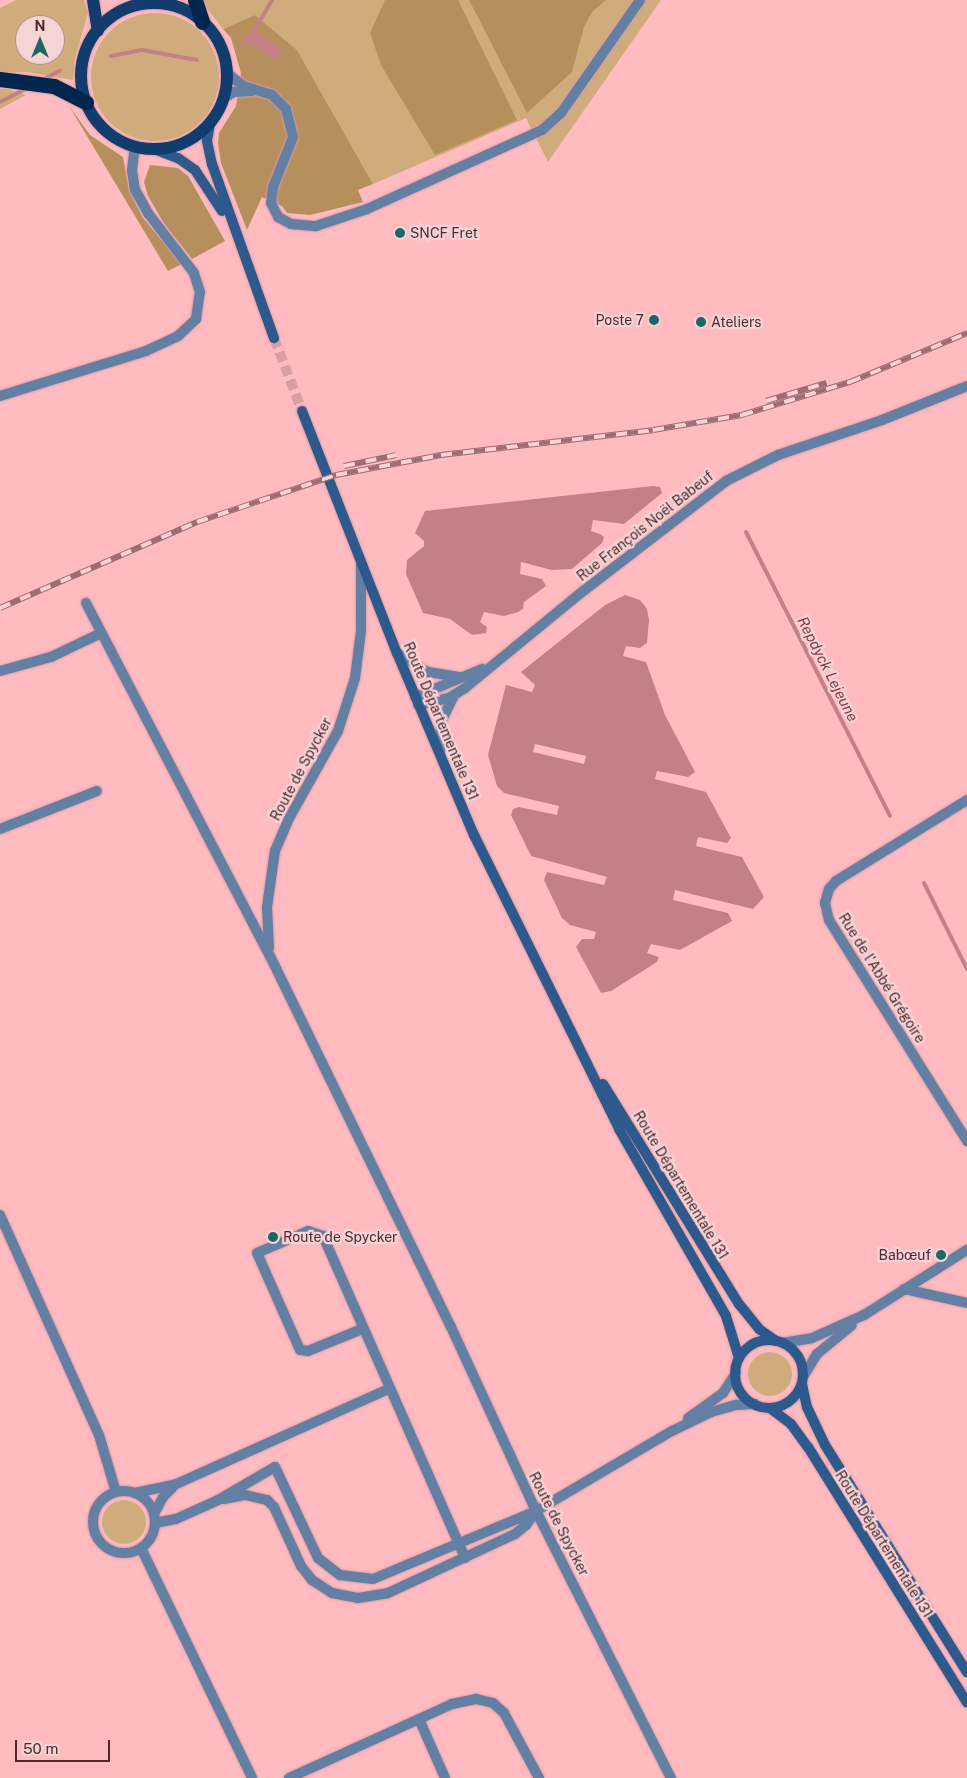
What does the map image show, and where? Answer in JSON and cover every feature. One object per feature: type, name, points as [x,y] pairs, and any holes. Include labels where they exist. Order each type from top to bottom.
[{"type":"highway","points":[[195,0],[202,22]]},
{"type":"highway","points":[[0,79],[46,85],[86,102]]},
{"type":"main road","points":[[93,0],[98,31]]},
{"type":"main road","points":[[154,149],[183,143],[210,124],[224,98],[227,73],[220,45],[202,22],[185,10],[155,2],[126,10],[98,31],[83,63],[82,80],[86,102],[105,130],[134,146],[154,149],[173,155],[195,170],[213,195],[234,233]]},
{"type":"main road","points":[[210,124],[210,159],[234,233],[274,338]]},
{"type":"main road","name":"Route Départementale 131","points":[[302,411],[397,654],[440,756],[504,898],[634,1156],[726,1316],[739,1358]]},
{"type":"main road","name":"Route Départementale 131","points":[[573,1034],[739,1304],[759,1330],[779,1342]]},
{"type":"main road","points":[[779,1342],[799,1358],[802,1380],[791,1400],[770,1408],[755,1404],[741,1392],[736,1373],[739,1358],[755,1343],[779,1342]]},
{"type":"main road","name":"Route Départementale 131","points":[[802,1380],[807,1407],[826,1445],[967,1672]]},
{"type":"main road","name":"Route Départementale 131","points":[[770,1408],[791,1424],[808,1446],[967,1702]]},
{"type":"street","points":[[227,73],[239,83],[263,92],[283,105],[293,131],[290,148],[271,192],[274,212],[296,226],[324,224],[368,209],[547,126],[561,113],[640,0]]},
{"type":"street","points":[[224,98],[239,91],[263,92]]},
{"type":"street","points":[[0,396],[146,351],[178,336],[196,319],[200,292],[194,273],[148,213],[136,190],[132,170],[134,146]]},
{"type":"street","name":"Rue François Noël Babeuf","points":[[440,756],[441,722],[455,694],[726,481],[778,455],[882,420],[967,386]]},
{"type":"street","name":"Route de Spycker","points":[[270,956],[267,907],[276,851],[288,820],[338,731],[355,678],[361,631],[361,564]]},
{"type":"street","name":"Route de Spycker","points":[[86,603],[270,956],[451,1327],[536,1511],[670,1778]]},
{"type":"street","points":[[0,671],[51,658],[101,633]]},
{"type":"street","points":[[397,654],[435,674],[467,676]]},
{"type":"street","name":"Rue François Noël Babeuf","points":[[417,701],[496,660]]},
{"type":"street","name":"Rue François Noël Babeuf","points":[[417,701],[455,694]]},
{"type":"street","points":[[0,829],[97,791]]},
{"type":"street","name":"Rue de l'Abbé Grégoire","points":[[967,800],[836,881],[827,893],[825,907],[829,920],[967,1141]]},
{"type":"street","points":[[0,1215],[99,1435],[116,1492]]},
{"type":"street","points":[[362,1329],[308,1352],[300,1350],[257,1253],[303,1233],[320,1233],[352,1299],[362,1329],[465,1558]]},
{"type":"street","points":[[802,1380],[817,1354],[864,1315],[967,1250]]},
{"type":"street","points":[[904,1289],[967,1303]]},
{"type":"street","points":[[779,1342],[812,1338],[864,1315]]},
{"type":"street","points":[[672,1431],[723,1392],[736,1373]]},
{"type":"street","points":[[174,1485],[165,1493],[154,1519],[152,1536],[141,1548],[128,1552],[115,1552],[104,1545],[96,1534],[93,1521],[96,1508],[105,1498],[116,1492],[134,1493],[174,1485],[389,1389]]},
{"type":"street","points":[[154,1519],[176,1519],[218,1500],[275,1467],[314,1553],[334,1571],[354,1579],[384,1576],[536,1511],[672,1431],[724,1408],[755,1404]]},
{"type":"street","points":[[134,1493],[146,1500],[154,1519]]},
{"type":"street","points":[[218,1500],[245,1495],[267,1500],[274,1507],[304,1570],[322,1587],[344,1596],[364,1598],[382,1595],[519,1532],[536,1511]]},
{"type":"street","points":[[141,1548],[252,1778]]},
{"type":"street","points":[[288,1778],[463,1700],[493,1703],[507,1718],[539,1778]]},
{"type":"street","points":[[419,1719],[445,1778]]},
{"type":"shaded area","points":[[16,0],[84,0],[88,13],[75,58],[73,80],[26,72],[0,73],[0,8]]},
{"type":"shaded area","points":[[189,0],[661,0],[548,162],[526,118],[373,184],[297,50],[255,15],[223,29],[205,6]]},
{"type":"shaded area","points":[[385,0],[458,0],[517,120],[435,155],[381,65],[370,33]]},
{"type":"shaded area","points":[[469,0],[606,0],[592,12],[584,27],[572,72],[527,113]]},
{"type":"shaded area","points":[[155,13],[179,18],[200,32],[214,53],[219,77],[214,101],[200,122],[179,136],[155,141],[131,136],[110,122],[96,101],[91,77],[96,53],[110,32],[131,18]]},
{"type":"shaded area","points":[[255,15],[297,50],[373,184],[358,190],[363,202],[310,215],[287,213],[282,206],[262,197],[247,230],[221,163],[218,143],[219,133],[236,106],[241,73],[231,38],[223,29]]},
{"type":"shaded area","points":[[253,29],[283,51],[276,60],[243,40]]},
{"type":"shaded area","points":[[0,89],[6,89],[26,95],[0,109]]},
{"type":"shaded area","points":[[69,106],[90,135],[123,157],[129,190],[143,218],[182,264],[168,271]]},
{"type":"shaded area","points":[[150,165],[178,168],[188,176],[225,241],[192,259],[165,225],[148,196],[144,182]]},
{"type":"shaded area","points":[[653,486],[660,487],[662,493],[624,524],[593,520],[591,531],[604,537],[602,543],[572,569],[552,570],[521,562],[520,574],[542,579],[546,586],[524,602],[523,609],[518,612],[504,616],[484,612],[480,622],[487,627],[486,633],[472,635],[450,619],[423,613],[406,574],[407,560],[424,546],[424,541],[415,533],[425,511]]},
{"type":"shaded area","points":[[625,595],[640,600],[647,609],[649,620],[647,643],[640,648],[626,646],[623,656],[646,662],[665,715],[695,772],[688,777],[657,771],[655,779],[706,792],[731,838],[727,843],[698,837],[696,846],[742,857],[764,897],[753,909],[675,890],[673,900],[728,913],[732,921],[680,950],[651,944],[647,953],[659,957],[657,962],[611,991],[601,993],[576,947],[582,939],[594,939],[596,932],[570,925],[562,918],[544,880],[547,872],[604,885],[607,877],[531,856],[511,815],[513,809],[519,807],[557,815],[559,806],[504,793],[497,786],[488,755],[506,685],[532,692],[535,685],[521,672],[605,605]],"holes":[[[535,744],[586,756],[584,764],[533,752]]]},
{"type":"shaded area","points":[[774,1352],[786,1358],[791,1365],[791,1383],[786,1390],[779,1395],[766,1396],[758,1393],[751,1386],[748,1370],[751,1362],[758,1355]]},
{"type":"shaded area","points":[[124,1500],[136,1504],[142,1510],[146,1522],[142,1534],[136,1540],[124,1544],[112,1540],[106,1534],[102,1522],[106,1510],[112,1504]]},
{"type":"waterway","points":[[253,33],[272,0]]},
{"type":"waterway","points":[[241,46],[249,38]]},
{"type":"waterway","points":[[111,56],[142,50],[197,60]]},
{"type":"waterway","points":[[44,79],[60,71]]},
{"type":"waterway","points":[[0,102],[27,88]]},
{"type":"waterway","name":"Repdyck Lejeune","points":[[746,532],[890,816]]},
{"type":"waterway","name":"Repdyck Lejeune","points":[[924,883],[967,969]]},
{"type":"tunnel","points":[[274,338],[302,411]]},
{"type":"railway","points":[[0,608],[197,522],[336,475],[441,455],[653,430],[742,415],[850,382],[967,333]]},
{"type":"railway","points":[[766,401],[826,383]]},
{"type":"railway","points":[[344,466],[396,455]]},
{"type":"place","name":"SNCF Fret","points":[[400,233]]},
{"type":"place","name":"Poste 7","points":[[654,320]]},
{"type":"place","name":"Ateliers","points":[[701,322]]},
{"type":"place","name":"Route de Spycker","points":[[273,1237]]},
{"type":"place","name":"Babœuf","points":[[941,1255]]}]
